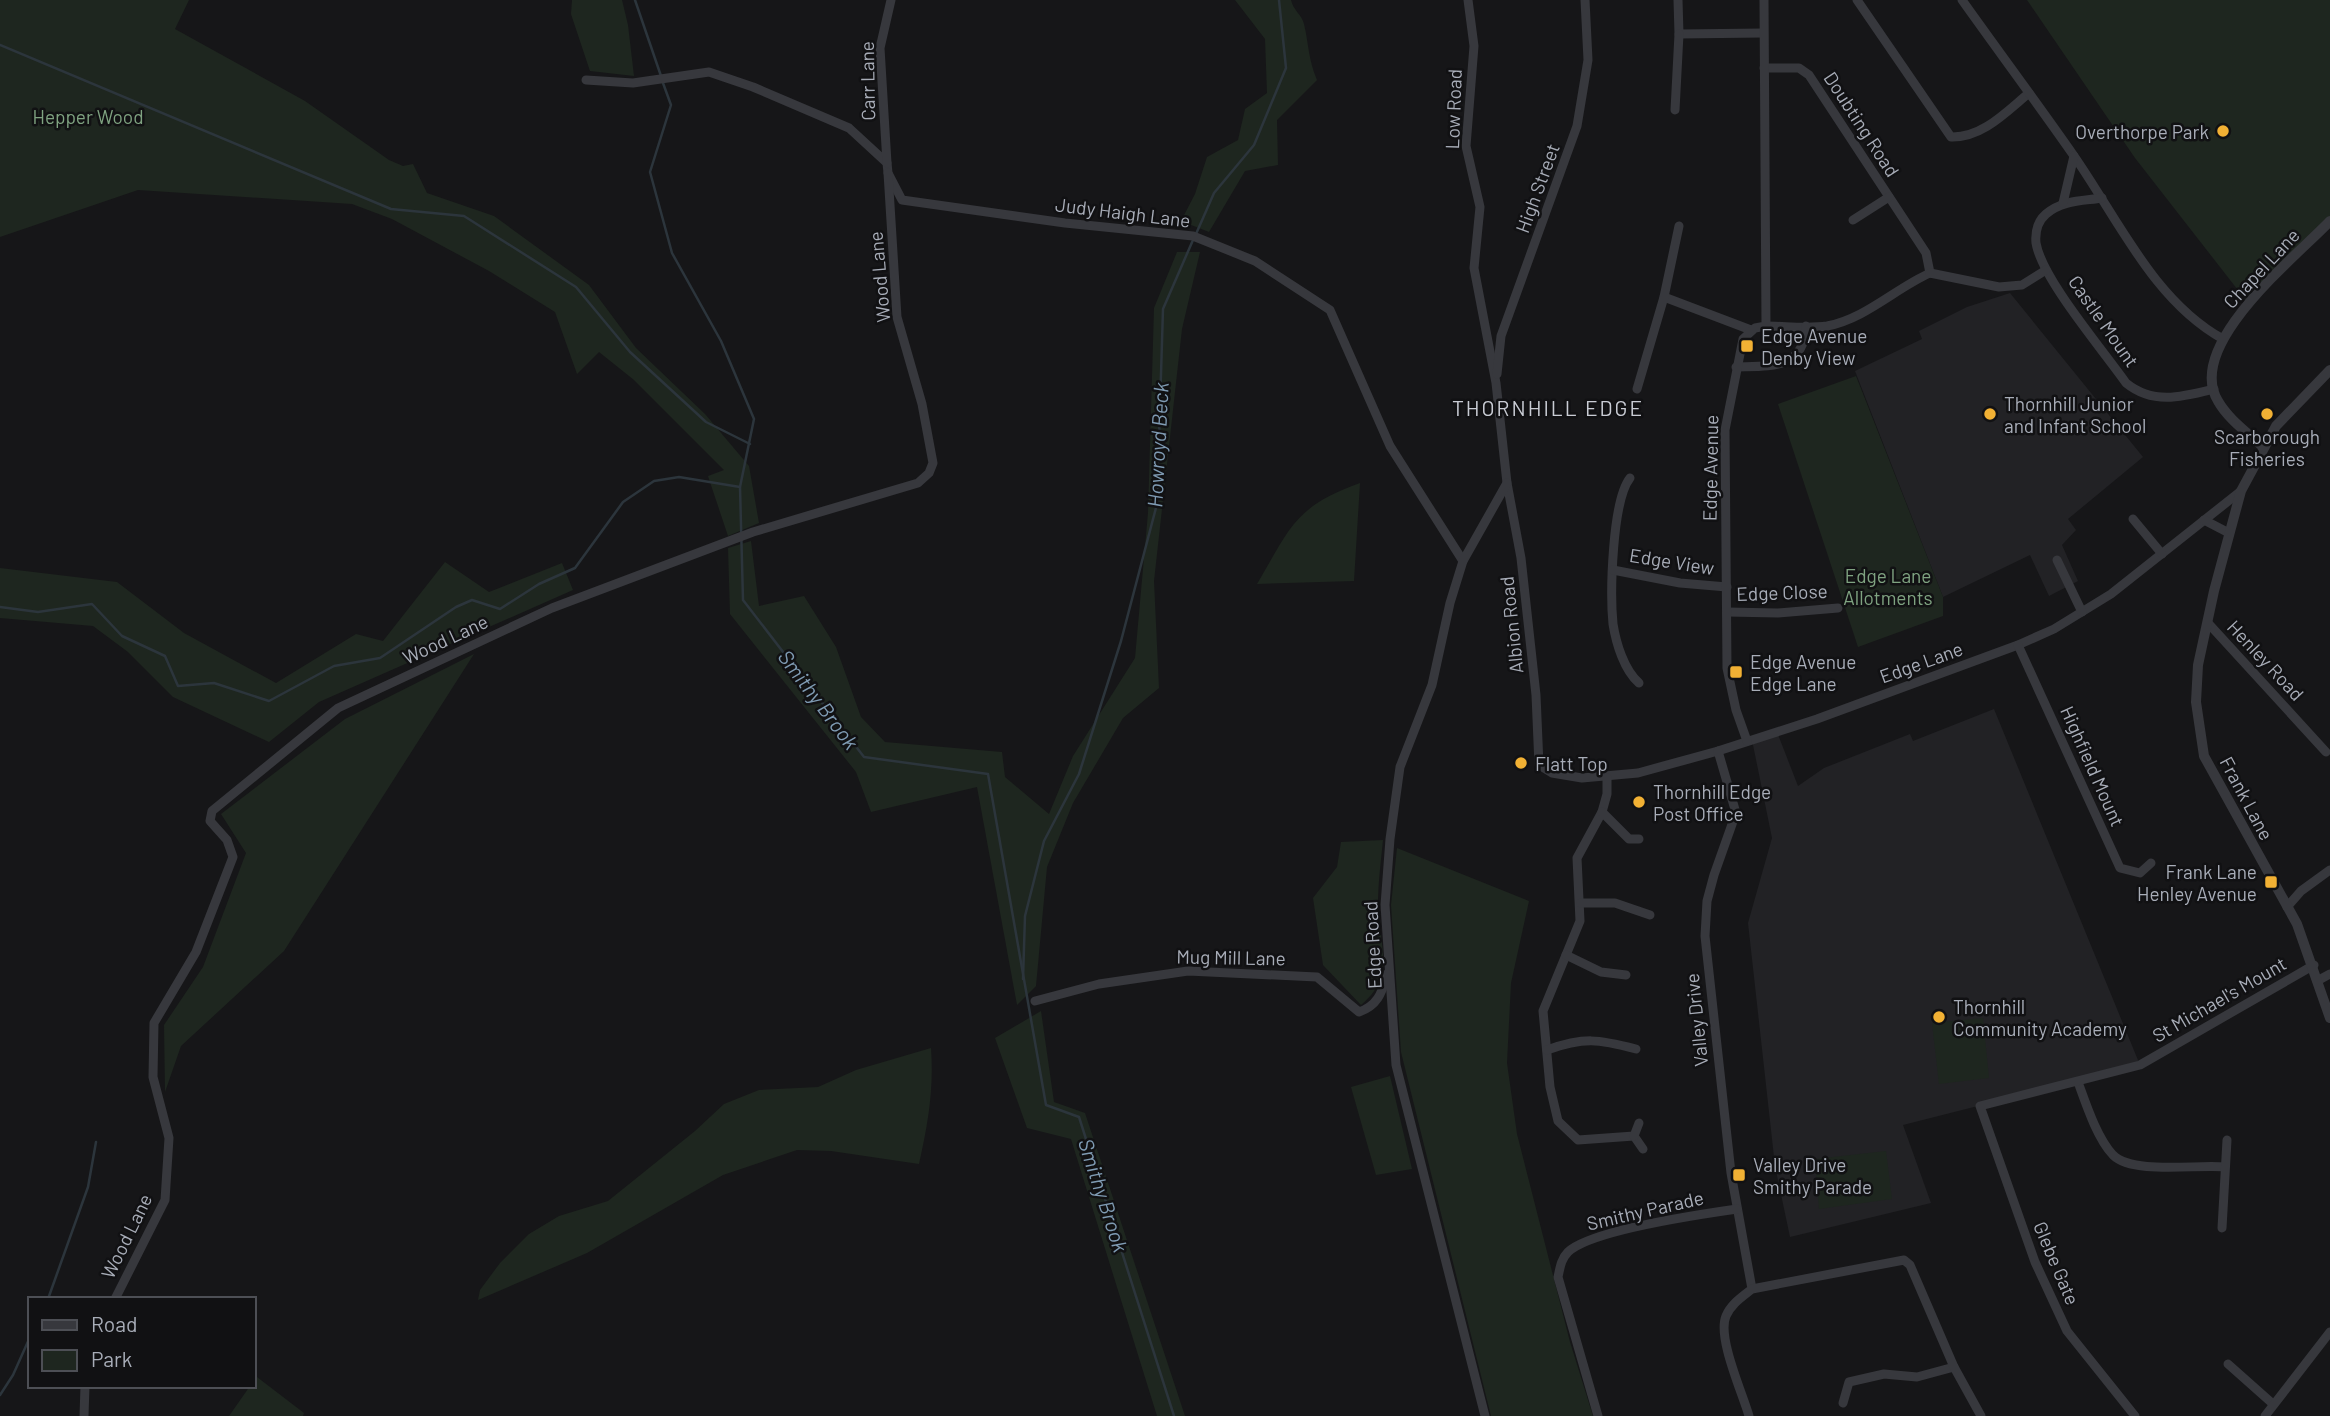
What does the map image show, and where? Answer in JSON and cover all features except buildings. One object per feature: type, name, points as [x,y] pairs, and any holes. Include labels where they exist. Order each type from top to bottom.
[{"type":"street","name":"Carr Lane","points":[[887,168],[880,48],[891,0]]},
{"type":"street","name":"Low Road","points":[[1468,0],[1474,46],[1466,146],[1480,206],[1474,268],[1496,383]]},
{"type":"street","name":"High Street","points":[[1496,383],[1501,336],[1577,126],[1588,60],[1585,0]]},
{"type":"street","points":[[1675,110],[1678,0]]},
{"type":"street","points":[[1764,0],[1766,326]]},
{"type":"street","points":[[1857,0],[1951,137],[1967,138],[1990,125],[2029,93]]},
{"type":"street","points":[[1962,0],[2074,156],[2166,293],[2198,325],[2223,339]]},
{"type":"street","points":[[1679,34],[1763,33]]},
{"type":"street","name":"Doubting Road","points":[[1764,68],[1799,68],[1809,75],[1926,253],[1930,273]]},
{"type":"street","points":[[586,80],[633,83],[709,72],[753,87],[849,128],[887,168],[902,200],[891,205]]},
{"type":"street","points":[[2074,156],[2063,203],[2102,198]]},
{"type":"street","name":"Wood Lane","points":[[116,1297],[165,1200],[169,1138],[153,1077],[153,1023],[196,951],[233,857],[227,840],[210,821],[212,811],[338,708],[552,608],[753,532],[918,483],[929,473],[933,463],[922,404],[897,317],[887,168]]},
{"type":"street","name":"Doubting Road","points":[[1853,220],[1889,197]]},
{"type":"street","name":"Judy Haigh Lane","points":[[902,200],[1065,223],[1193,236],[1255,261],[1330,310],[1372,411],[1390,446],[1463,561]]},
{"type":"street","name":"Castle Mount","points":[[2063,203],[2046,214],[2037,227],[2036,243],[2046,270],[2126,383],[2137,392],[2160,398],[2185,396],[2214,388]]},
{"type":"street","name":"Chapel Lane","points":[[2214,388],[2210,376],[2223,339],[2248,303],[2330,221]]},
{"type":"street","points":[[1637,390],[1664,297],[1679,226]]},
{"type":"street","points":[[1664,297],[1751,330],[1766,326],[1828,326],[1861,314],[1908,283],[1930,273],[1999,287],[2022,285],[2046,270]]},
{"type":"street","points":[[1736,367],[1785,362],[1805,345],[1806,327]]},
{"type":"street","name":"Edge Avenue","points":[[1747,741],[1735,710],[1727,668],[1725,429],[1743,339],[1751,330]]},
{"type":"street","name":"Frank Lane","points":[[2330,370],[2276,426],[2241,491],[2228,533],[2198,665],[2196,702],[2204,756],[2287,907],[2314,965],[2330,1017]]},
{"type":"street","name":"Albion Road","points":[[1496,383],[1507,483],[1521,558],[1536,695],[1539,765]]},
{"type":"street","points":[[2214,388],[2222,408],[2263,447]]},
{"type":"street","name":"Edge View","points":[[1630,478],[1623,486],[1613,570],[1613,626],[1626,667],[1639,683]]},
{"type":"street","name":"Edge Road","points":[[1485,1416],[1396,1065],[1385,905],[1400,767],[1432,685],[1450,603],[1463,561],[1507,483]]},
{"type":"street","name":"Edge Lane","points":[[1539,765],[1565,777],[1606,778],[1638,773],[1718,751],[2018,645],[2082,612],[2162,554],[2241,491]]},
{"type":"street","points":[[2133,519],[2162,554]]},
{"type":"street","points":[[2204,520],[2228,533]]},
{"type":"street","points":[[2057,560],[2082,612]]},
{"type":"street","name":"Edge View","points":[[1613,570],[1680,583],[1727,587]]},
{"type":"street","name":"Edge Close","points":[[1727,612],[1778,613],[1838,608]]},
{"type":"street","name":"Henley Road","points":[[2208,623],[2326,752]]},
{"type":"street","name":"Highfield Mount","points":[[2018,645],[2120,868],[2140,873],[2151,863]]},
{"type":"street","name":"Valley Drive","points":[[1718,751],[1736,813],[1707,901],[1705,936],[1737,1209],[1752,1289]]},
{"type":"street","points":[[1606,778],[1607,794],[1602,812],[1577,858],[1580,921],[1543,1011],[1550,1087],[1558,1121],[1578,1140],[1634,1136]]},
{"type":"street","points":[[1602,812],[1629,839],[1639,839]]},
{"type":"street","points":[[2287,907],[2301,891],[2330,870]]},
{"type":"street","points":[[1581,903],[1615,904],[1650,915]]},
{"type":"street","points":[[1566,955],[1601,972],[1626,975]]},
{"type":"street","name":"St Michael's Mount","points":[[1980,1106],[2140,1065],[2314,965]]},
{"type":"street","name":"Mug Mill Lane","points":[[1035,1001],[1099,984],[1188,971],[1318,977],[1359,1012],[1372,1007],[1380,997],[1390,968]]},
{"type":"street","points":[[2317,981],[2330,974]]},
{"type":"street","points":[[1547,1051],[1575,1041],[1598,1039],[1636,1049]]},
{"type":"street","points":[[2078,1082],[2108,1148],[2120,1160],[2145,1166],[2225,1167]]},
{"type":"street","name":"Glebe Gate","points":[[1980,1106],[2035,1262],[2067,1331],[2135,1416]]},
{"type":"street","points":[[1634,1136],[1639,1123]]},
{"type":"street","points":[[1634,1136],[1643,1149]]},
{"type":"street","points":[[2222,1228],[2227,1140]]},
{"type":"street","name":"Smithy Parade","points":[[1598,1416],[1558,1277],[1560,1264],[1567,1253],[1581,1243],[1644,1227],[1737,1209]]},
{"type":"street","points":[[1749,1416],[1722,1331],[1725,1317],[1733,1304],[1752,1289],[1904,1260],[1910,1265],[1954,1367],[1981,1416]]},
{"type":"street","points":[[2265,1416],[2330,1332]]},
{"type":"street","points":[[2228,1364],[2273,1404]]},
{"type":"street","points":[[1843,1403],[1849,1382],[1884,1374],[1917,1377],[1954,1367]]},
{"type":"street","points":[[85,1388],[85,1416]]},
{"type":"shaded area","name":"Thornhill Junior and Infant School","points":[[2010,293],[2143,457],[2068,519],[2076,530],[2062,545],[2078,581],[2049,596],[2030,555],[1943,597],[1855,371],[1922,339],[1919,331],[1967,307]]},
{"type":"shaded area","name":"Thornhill Community Academy","points":[[1994,709],[2140,1065],[1903,1125],[1931,1203],[1790,1237],[1775,1166],[1748,923],[1772,838],[1752,740],[1777,732],[1798,786],[1824,768],[1910,734],[1913,741]]},
{"type":"green space","name":"Hepper Wood","points":[[0,0],[189,0],[175,29],[305,101],[389,160],[403,166],[413,164],[427,193],[494,216],[589,285],[636,348],[705,414],[749,466],[759,523],[728,536],[708,476],[724,470],[634,380],[599,352],[577,374],[555,312],[489,271],[392,219],[352,204],[138,190],[0,237]]},
{"type":"green space","points":[[572,0],[622,0],[634,76],[590,71],[571,14]]},
{"type":"green space","points":[[1235,0],[1291,0],[1304,24],[1317,80],[1277,120],[1278,165],[1245,171],[1209,232],[1181,221],[1195,194],[1207,157],[1238,140],[1245,109],[1267,93],[1265,39]]},
{"type":"green space","name":"Overthorpe Park","points":[[2027,0],[2330,0],[2330,221],[2248,303],[2135,158]]},
{"type":"green space","points":[[1177,252],[1200,252],[1182,329],[1154,581],[1159,688],[1123,718],[1073,803],[1047,867],[1036,986],[1017,1005],[977,787],[871,812],[856,772],[730,614],[728,548],[751,541],[759,606],[804,596],[836,647],[861,717],[885,742],[1002,752],[1005,777],[1049,814],[1073,756],[1135,658],[1148,513],[1154,308]]},
{"type":"green space","name":"Edge Lane Allotments","points":[[1856,376],[1943,597],[1943,616],[1858,647],[1778,404]]},
{"type":"green space","points":[[1360,483],[1354,581],[1257,584],[1296,521],[1321,501]]},
{"type":"green space","points":[[445,562],[489,592],[562,563],[573,590],[319,702],[269,742],[173,697],[128,652],[93,626],[0,618],[0,568],[117,582],[184,633],[276,683],[356,634],[383,641]]},
{"type":"green space","points":[[474,654],[284,951],[181,1046],[165,1092],[164,1025],[203,967],[246,853],[221,814],[345,719]]},
{"type":"green space","points":[[1383,840],[1378,905],[1383,970],[1372,994],[1361,1005],[1323,965],[1313,898],[1337,867],[1341,842]]},
{"type":"green space","points":[[1397,848],[1529,901],[1511,983],[1507,1063],[1517,1134],[1570,1342],[1593,1416],[1491,1416],[1401,1052],[1391,905]]},
{"type":"green space","points":[[1041,1011],[1054,1102],[1085,1113],[1185,1416],[1157,1416],[1071,1139],[1027,1128],[995,1038]]},
{"type":"green space","points":[[1983,1018],[1989,1078],[1939,1084],[1932,1023]]},
{"type":"green space","points":[[931,1048],[930,1106],[919,1164],[831,1151],[797,1150],[723,1175],[587,1253],[478,1300],[480,1290],[500,1263],[529,1234],[559,1216],[608,1201],[695,1131],[724,1104],[759,1090],[818,1087],[856,1070]]},
{"type":"green space","points":[[1390,1076],[1412,1169],[1376,1175],[1351,1087]]},
{"type":"green space","points":[[1886,1151],[1892,1199],[1819,1209],[1815,1159]]},
{"type":"green space","points":[[257,1377],[304,1413],[303,1416],[229,1416],[249,1388],[256,1388]]},
{"type":"waterway","name":"Smithy Brook","points":[[635,0],[661,76]]},
{"type":"waterway","name":"Howroyd Beck","points":[[1196,234],[1214,193],[1254,145],[1286,68],[1279,0]]},
{"type":"waterway","points":[[0,45],[391,209],[464,216],[576,287],[630,352],[706,422],[750,444]]},
{"type":"waterway","name":"Smithy Brook","points":[[663,83],[671,105],[650,172],[672,253],[721,341],[754,419],[740,487],[743,600],[864,757],[988,774],[1046,1105],[1079,1117],[1174,1416]]},
{"type":"waterway","name":"Howroyd Beck","points":[[1023,979],[1025,916],[1044,841],[1079,774],[1121,641],[1157,504],[1163,309],[1193,240]]},
{"type":"waterway","points":[[0,607],[38,612],[92,604],[122,636],[165,656],[178,686],[214,683],[269,701],[334,666],[380,658],[456,607],[472,600],[500,609],[539,584],[575,568],[623,502],[654,481],[679,477],[740,487]]},
{"type":"waterway","points":[[49,1297],[88,1187],[96,1142]]},
{"type":"waterway","points":[[0,1395],[13,1375],[28,1341]]},
{"type":"place","name":"Overthorpe Park","points":[[2223,131]]},
{"type":"place","name":"Edge Avenue Denby View","points":[[1747,346]]},
{"type":"place","name":"Thornhill Junior and Infant School","points":[[1990,414]]},
{"type":"place","name":"Scarborough Fisheries","points":[[2267,414]]},
{"type":"place","name":"Edge Avenue Edge Lane","points":[[1736,672]]},
{"type":"place","name":"Flatt Top","points":[[1521,763]]},
{"type":"place","name":"Thornhill Edge Post Office","points":[[1639,802]]},
{"type":"place","name":"Frank Lane Henley Avenue","points":[[2271,882]]},
{"type":"place","name":"Thornhill Community Academy","points":[[1939,1017]]},
{"type":"place","name":"Valley Drive Smithy Parade","points":[[1739,1175]]},
{"type":"district","name":"THORNHILL EDGE","points":[[1548,407]]}]
